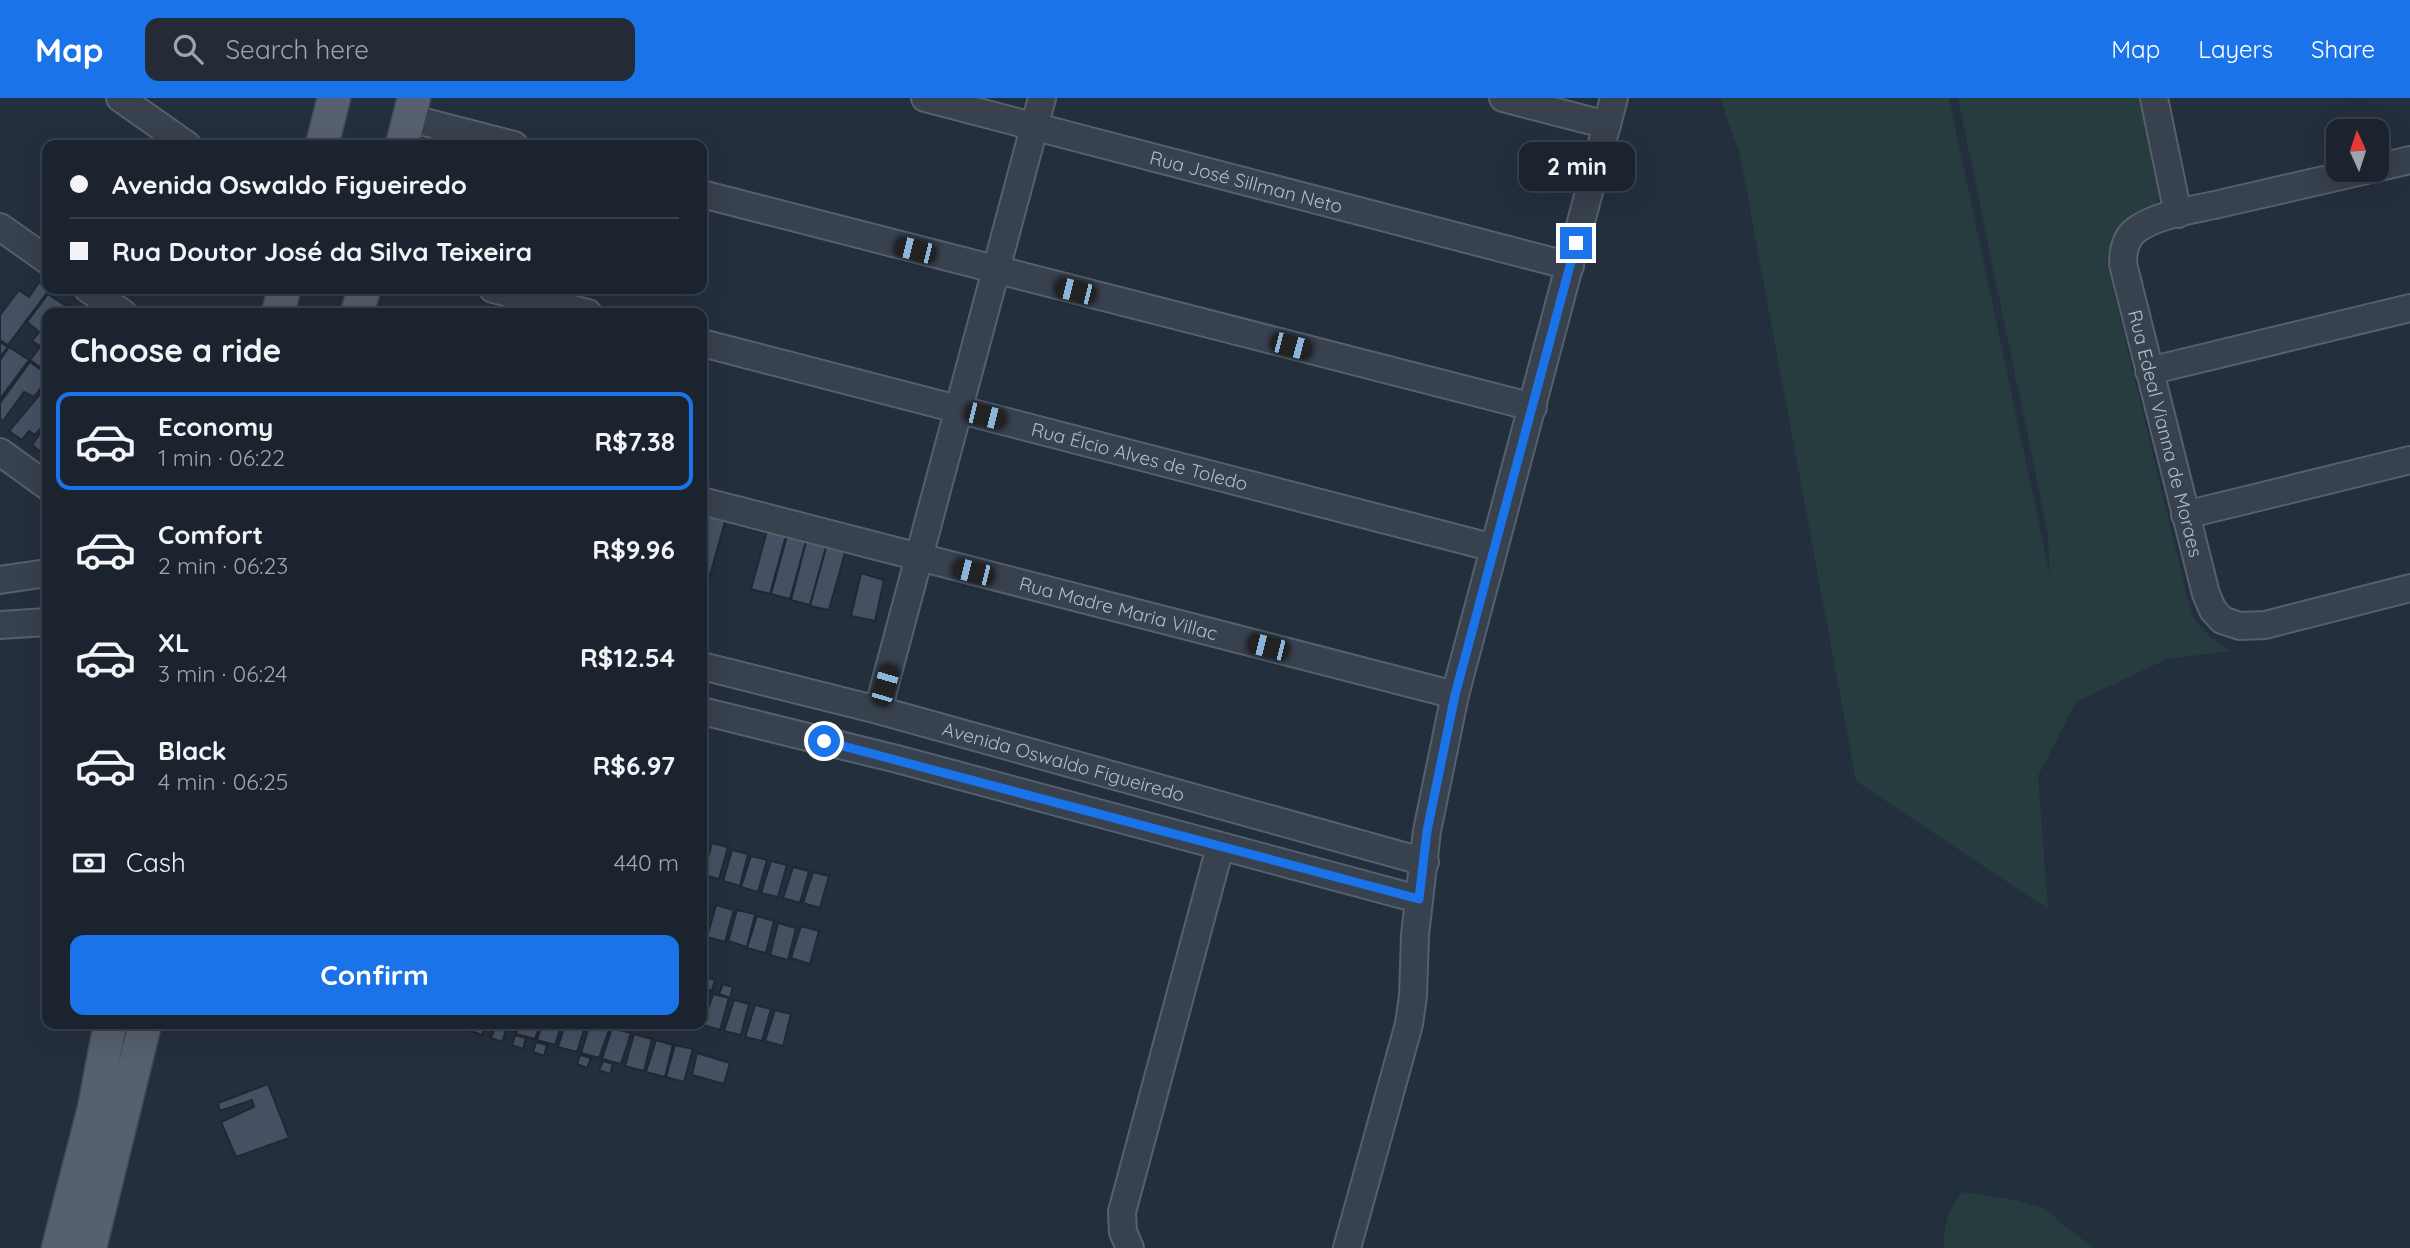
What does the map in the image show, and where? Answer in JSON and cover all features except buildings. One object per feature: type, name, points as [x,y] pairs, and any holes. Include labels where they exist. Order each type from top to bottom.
[{"type":"main road","points":[[323,140],[334,98]]},
{"type":"main road","points":[[58,1248],[94,1108],[109,1029]]},
{"type":"main road","points":[[90,1248],[144,1029]]},
{"type":"main road","points":[[45,1248],[61,1198],[80,1165]]},
{"type":"street","points":[[120,98],[180,140]]},
{"type":"street","name":"Rua José Sillman Neto","points":[[925,98],[1570,266]]},
{"type":"street","points":[[878,710],[1042,98]]},
{"type":"street","points":[[1503,98],[1607,125]]},
{"type":"street","points":[[1347,1248],[1409,1024],[1413,996],[1415,934],[1427,831],[1455,695],[1614,98]]},
{"type":"street","points":[[2154,98],[2178,214],[2326,180]]},
{"type":"street","points":[[409,120],[493,140]]},
{"type":"street","points":[[2389,165],[2410,160]]},
{"type":"street","points":[[707,195],[1533,407]]},
{"type":"street","name":"Rua Edeal Vianna de Moraes","points":[[2178,214],[2134,231],[2123,251],[2123,264],[2185,515],[2206,594],[2213,610],[2222,620],[2240,626],[2265,625],[2410,588]]},
{"type":"street","points":[[0,227],[42,256]]},
{"type":"street","points":[[95,294],[116,308]]},
{"type":"street","points":[[514,294],[568,308]]},
{"type":"street","points":[[2149,370],[2410,308]]},
{"type":"street","name":"Rua Élcio Alves de Toledo","points":[[707,344],[1494,548]]},
{"type":"street","points":[[0,452],[42,482]]},
{"type":"street","points":[[2185,515],[2410,460]]},
{"type":"street","name":"Rua Madre Maria Villac","points":[[707,502],[1455,695]]},
{"type":"street","points":[[0,580],[42,574]]},
{"type":"street","points":[[0,625],[42,622]]},
{"type":"street","name":"Avenida Oswaldo Figueiredo","points":[[707,667],[878,710],[1425,862]]},
{"type":"street","name":"Avenida Oswaldo Figueiredo","points":[[707,712],[926,767],[1419,899]]},
{"type":"street","points":[[926,767],[937,727]]},
{"type":"street","points":[[1152,829],[1162,791]]},
{"type":"street","points":[[1130,1248],[1123,1232],[1122,1212],[1220,846]]},
{"type":"green space","points":[[1720,98],[1949,98],[2050,576],[2048,534],[1958,98],[2140,98],[2161,189],[2156,212],[2121,229],[2116,235],[2107,264],[2192,616],[2210,637],[2230,651],[2167,659],[2076,702],[2038,776],[2048,909],[1856,781],[1740,155]]},
{"type":"green space","points":[[1962,1192],[2016,1200],[2046,1209],[2095,1248],[1944,1248],[1948,1218]]},
{"type":"route","points":[[824,741],[1419,899],[1427,831],[1455,695],[1576,243]]}]
